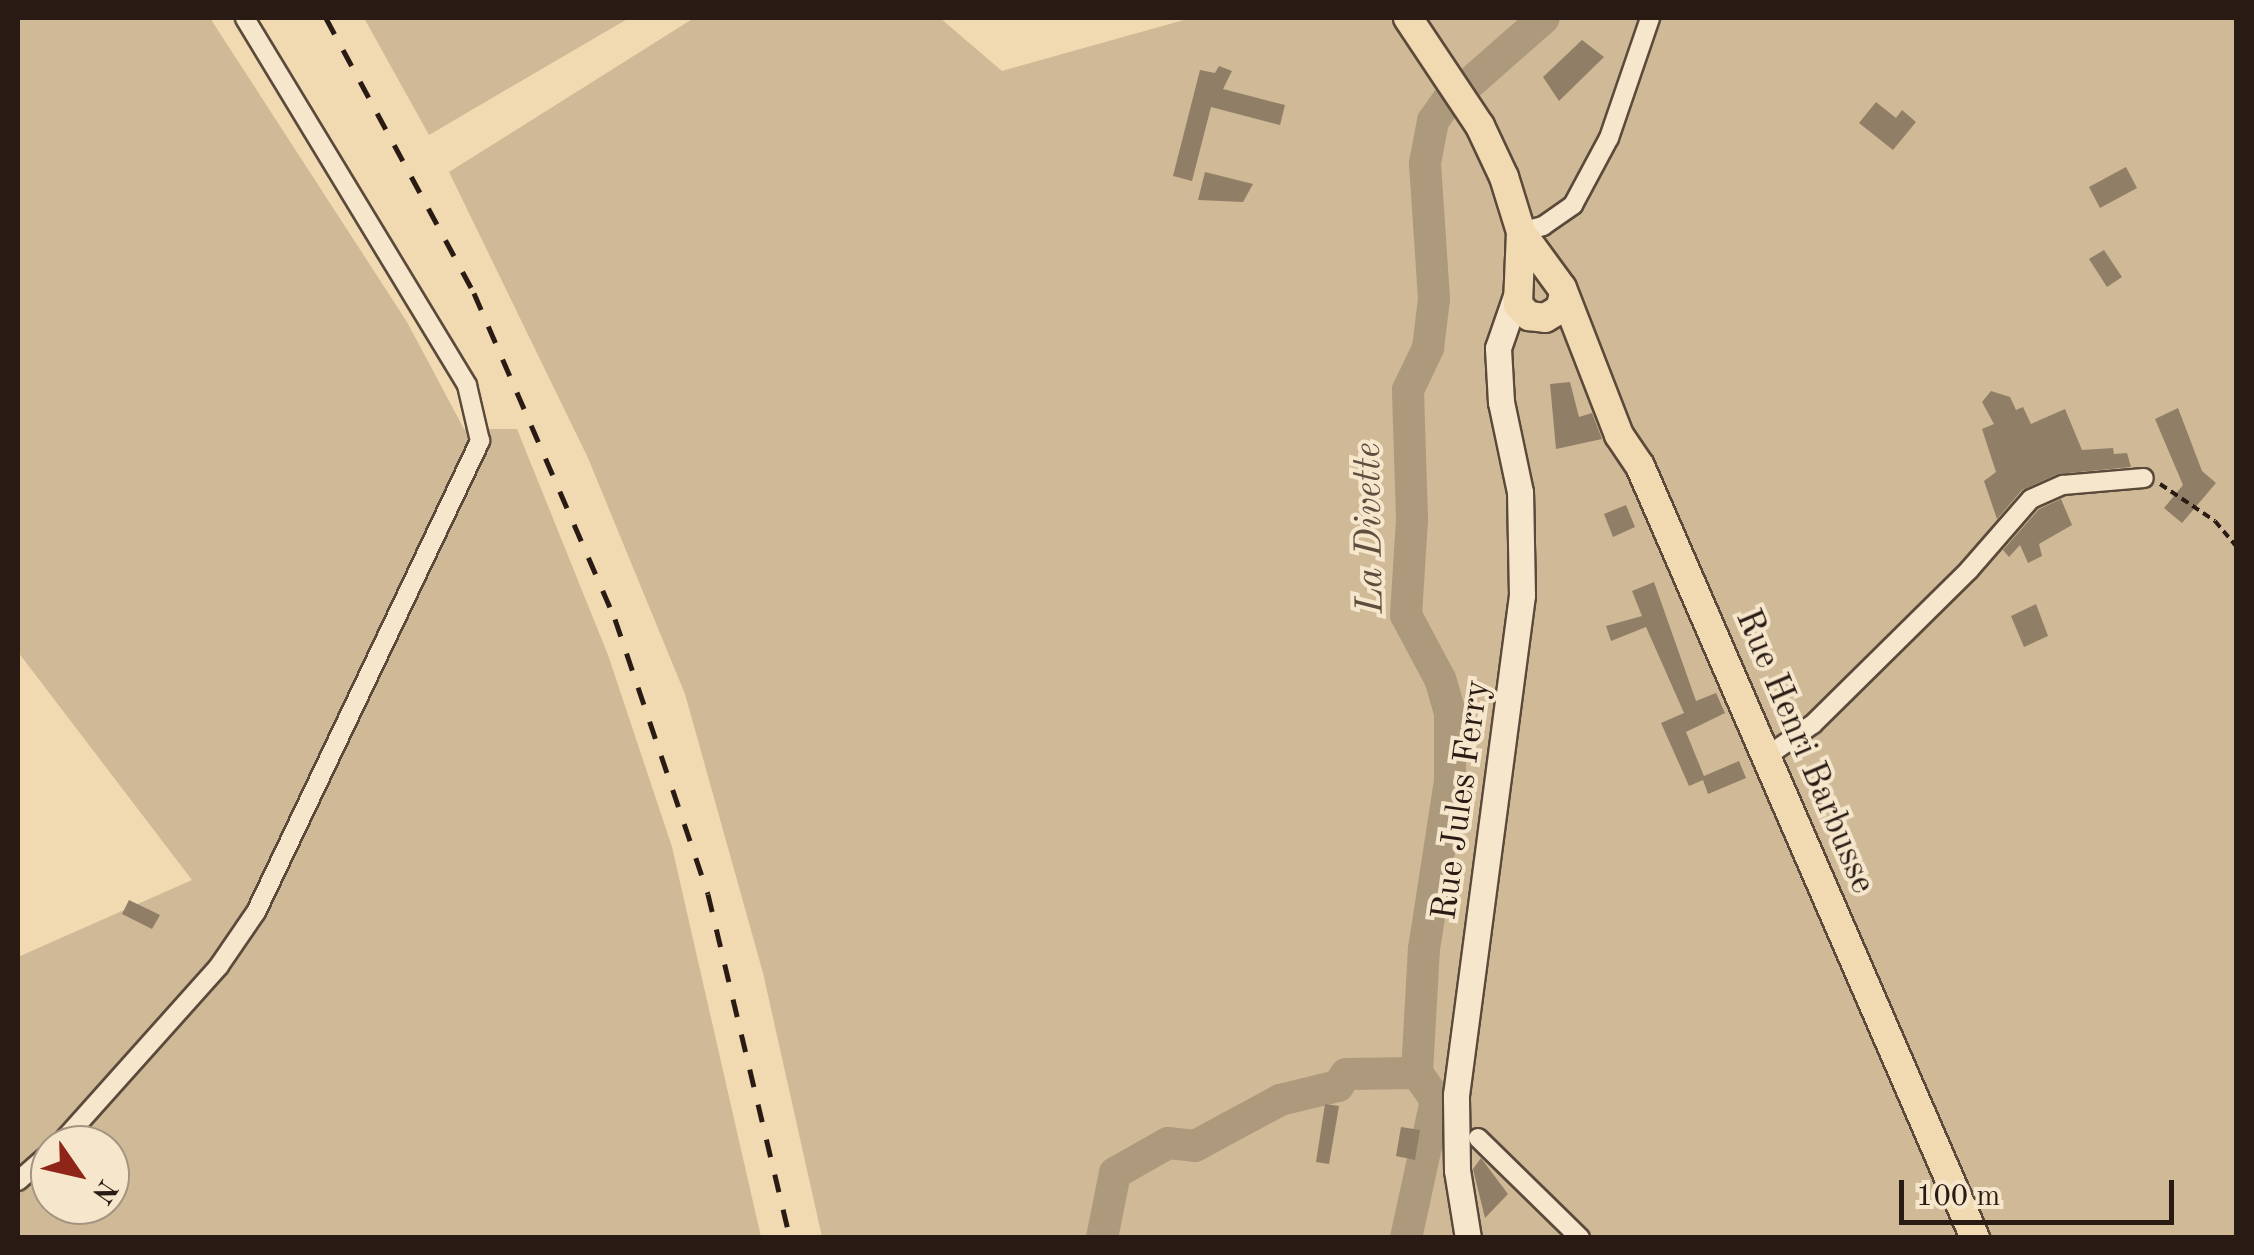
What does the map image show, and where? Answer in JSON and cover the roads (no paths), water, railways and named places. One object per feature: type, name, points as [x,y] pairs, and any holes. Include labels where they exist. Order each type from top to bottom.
[{"type":"main road","points":[[1408,18],[1458,92],[1504,177],[1539,297]]},
{"type":"main road","name":"Rue Henri Barbusse","points":[[1539,297],[1586,346],[1619,435],[1640,466],[1763,759],[1975,1238]]},
{"type":"main road","name":"Rue Jules Ferry","points":[[1468,1238],[1456,1095],[1522,596],[1520,492],[1498,348],[1539,297]]},
{"type":"street","points":[[77,1125],[220,966],[256,912],[480,441],[468,385],[245,18]]},
{"type":"street","points":[[1520,232],[1543,226],[1572,205],[1608,138],[1650,18]]},
{"type":"street","points":[[1763,759],[1813,724],[1969,570],[2031,499],[2063,485],[2144,478]]},
{"type":"street","points":[[1478,1138],[1580,1238]]},
{"type":"waterway","name":"La Divette","points":[[1470,83],[1544,18]]},
{"type":"waterway","name":"La Divette","points":[[1406,1238],[1436,1100],[1417,1073],[1424,949],[1450,782],[1450,713],[1440,679],[1406,615],[1412,519],[1408,390],[1428,348],[1434,299],[1425,163],[1433,121],[1447,101]]},
{"type":"waterway","name":"La Divette","points":[[1102,1238],[1115,1173],[1168,1143],[1195,1146],[1280,1100],[1338,1086],[1346,1074],[1417,1073]]},
{"type":"railway","points":[[326,18],[474,293],[615,619],[708,894],[790,1238]]}]
